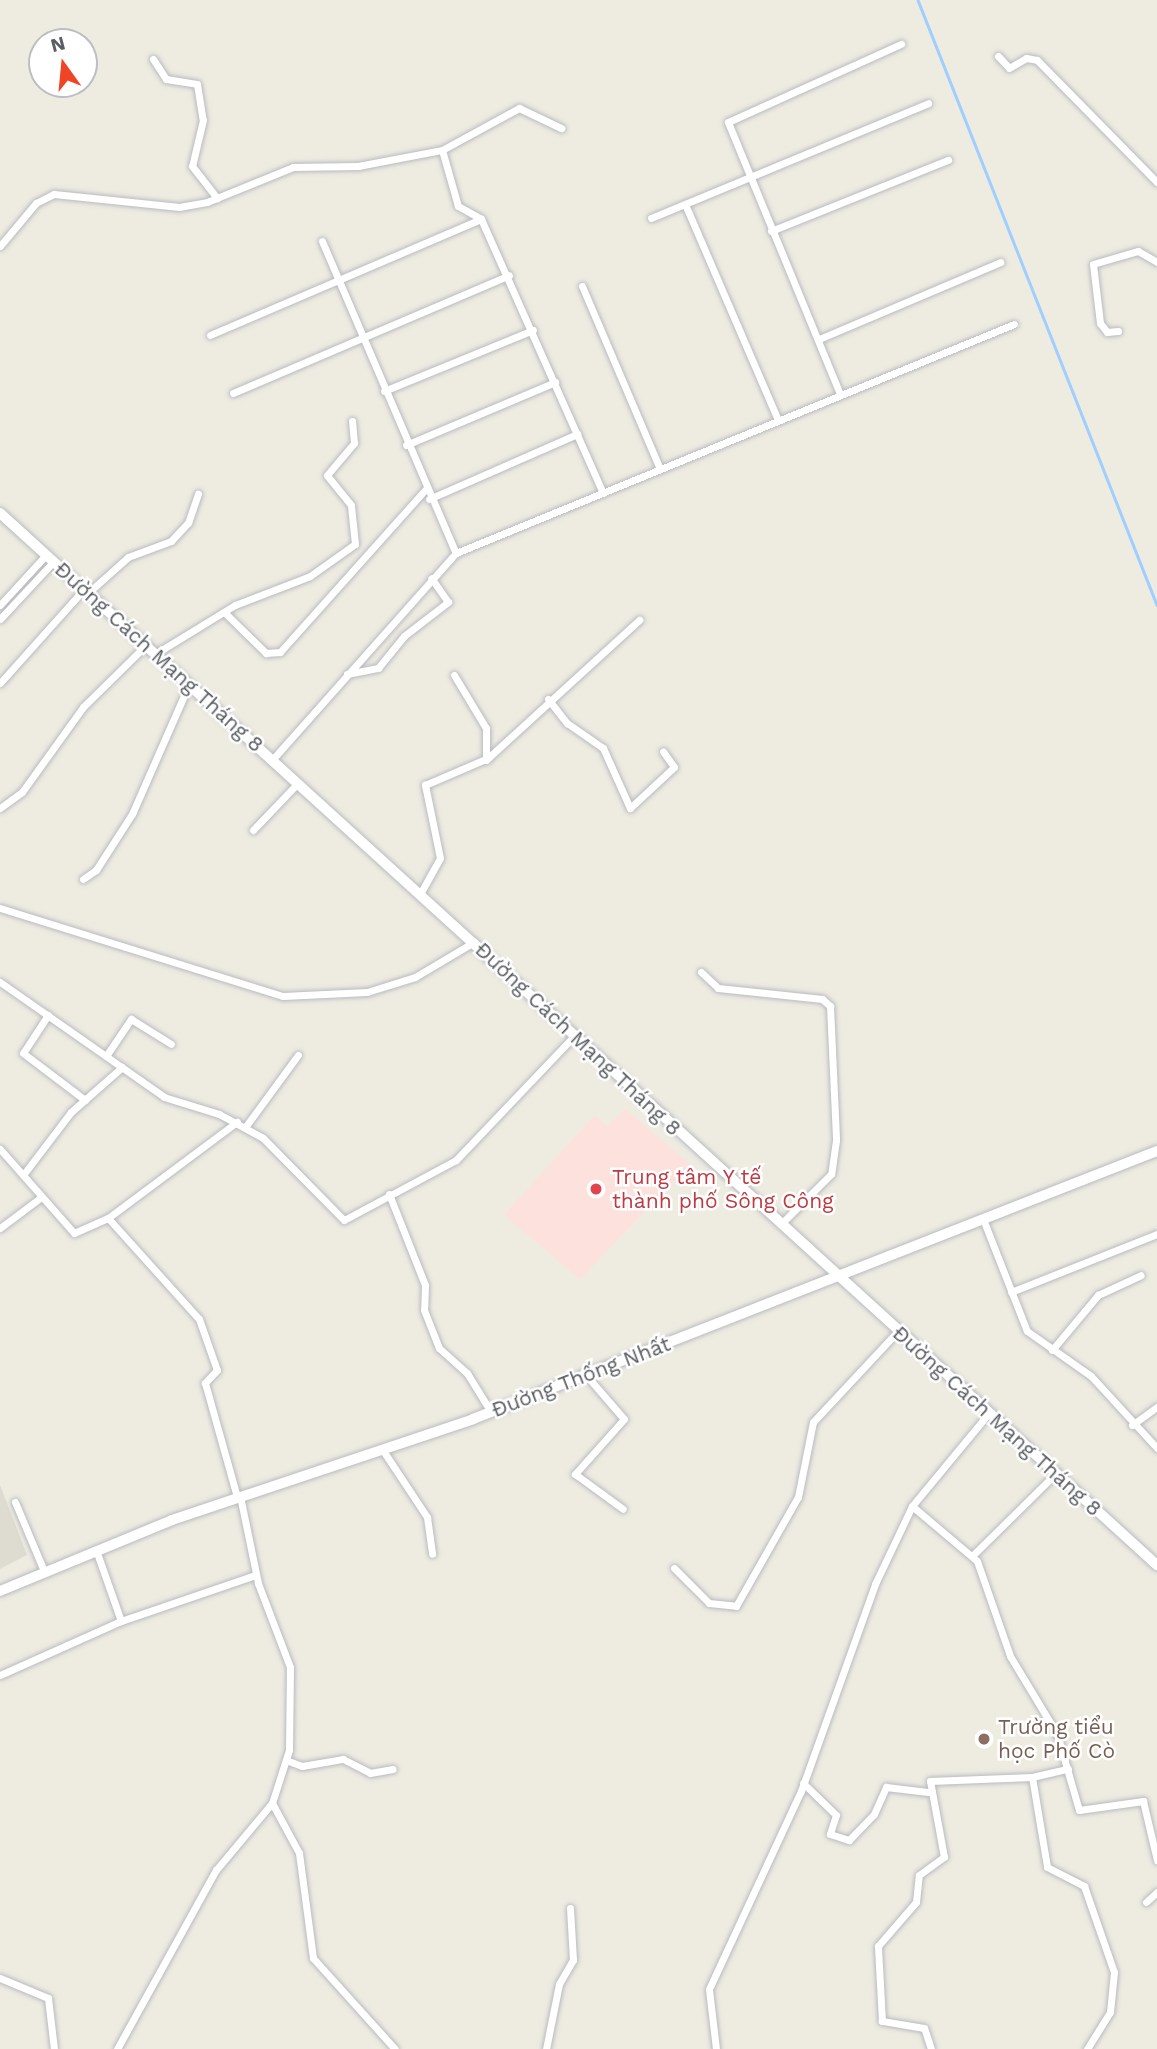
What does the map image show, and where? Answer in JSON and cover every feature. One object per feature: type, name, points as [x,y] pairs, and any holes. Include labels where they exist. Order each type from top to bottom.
[{"type":"street","points":[[840,394],[819,339],[771,231],[730,118],[901,44]]},
{"type":"street","points":[[998,56],[1009,68],[1026,58],[1037,60],[1157,182]]},
{"type":"street","points":[[153,59],[166,79],[197,84],[203,120],[192,166],[217,198]]},
{"type":"street","points":[[651,218],[928,103]]},
{"type":"street","points":[[0,246],[36,203],[54,194],[108,195],[168,208],[217,198],[293,167],[358,166],[442,150],[519,108],[561,128]]},
{"type":"street","points":[[442,150],[458,205],[481,219],[509,275],[603,493]]},
{"type":"street","points":[[771,231],[948,160]]},
{"type":"street","points":[[685,204],[778,420]]},
{"type":"street","points":[[210,335],[481,219]]},
{"type":"street","points":[[322,241],[425,490],[456,554]]},
{"type":"street","points":[[1118,331],[1107,332],[1100,324],[1091,267],[1138,251],[1157,262]]},
{"type":"street","points":[[819,339],[1000,262]]},
{"type":"street","points":[[233,393],[364,341],[509,275]]},
{"type":"street","points":[[582,286],[660,469]]},
{"type":"street","points":[[272,760],[431,578],[456,554],[1014,324]]},
{"type":"street","points":[[384,391],[533,330]]},
{"type":"street","points":[[406,445],[555,382]]},
{"type":"street","points":[[155,654],[224,612],[283,590],[355,544],[351,505],[327,475],[354,443],[352,421]]},
{"type":"street","points":[[429,499],[578,434]]},
{"type":"street","points":[[224,612],[266,653],[280,652],[425,490]]},
{"type":"street","points":[[0,682],[87,590],[128,557],[171,541],[188,523],[198,494]]},
{"type":"street","name":"Đường Cách Mạng Tháng 8","points":[[0,513],[577,1034],[988,1414],[1157,1565]]},
{"type":"street","points":[[0,605],[50,558]]},
{"type":"street","points":[[0,619],[50,558]]},
{"type":"street","points":[[347,674],[378,668],[404,636],[447,602],[431,578]]},
{"type":"street","points":[[420,894],[440,858],[425,785],[486,760],[548,699],[639,620]]},
{"type":"street","points":[[0,808],[22,792],[83,708],[145,646]]},
{"type":"street","points":[[454,675],[486,728],[486,760]]},
{"type":"street","points":[[83,879],[96,870],[132,814],[189,684]]},
{"type":"street","points":[[548,699],[567,723],[603,748],[630,808],[674,766],[663,751]]},
{"type":"street","points":[[253,830],[297,784]]},
{"type":"street","points":[[0,908],[283,996],[367,992],[415,977],[474,942]]},
{"type":"street","points":[[701,972],[718,988],[822,999],[830,1006],[836,1140],[831,1174],[782,1223]]},
{"type":"street","points":[[0,982],[164,1097],[246,1126],[281,1152],[340,1220],[456,1160],[577,1034]]},
{"type":"street","points":[[48,1015],[23,1053],[85,1100]]},
{"type":"street","points":[[106,1056],[131,1018],[171,1044]]},
{"type":"street","points":[[246,1126],[298,1055]]},
{"type":"street","points":[[23,1175],[85,1100],[122,1067]]},
{"type":"street","points":[[0,1149],[40,1199],[72,1232],[108,1218],[237,1122]]},
{"type":"street","name":"Đường Thống Nhất","points":[[0,1591],[96,1550],[239,1497],[491,1412],[1157,1151]]},
{"type":"street","points":[[389,1194],[425,1284],[424,1310],[439,1348],[467,1373],[491,1412]]},
{"type":"street","points":[[0,1228],[40,1199]]},
{"type":"street","points":[[108,1218],[198,1319],[217,1370],[205,1383],[239,1497],[255,1575],[290,1667],[286,1760],[272,1802],[216,1870],[117,2049]]},
{"type":"street","points":[[983,1219],[1027,1331],[1091,1376],[1132,1425],[1157,1448]]},
{"type":"street","points":[[1011,1292],[1157,1234]]},
{"type":"street","points":[[1052,1350],[1098,1295],[1141,1275]]},
{"type":"street","points":[[674,1568],[709,1603],[736,1605],[797,1497],[813,1422],[898,1331]]},
{"type":"street","points":[[586,1374],[624,1419],[575,1474],[622,1508]]},
{"type":"street","points":[[1132,1425],[1157,1407]]},
{"type":"street","points":[[716,2049],[709,1989],[803,1783],[874,1584],[912,1506],[988,1414]]},
{"type":"street","points":[[382,1449],[427,1517],[432,1554]]},
{"type":"street","points":[[973,1555],[1055,1474]]},
{"type":"street","points":[[15,1502],[44,1571]]},
{"type":"street","points":[[912,1506],[973,1555],[1010,1656],[1053,1724],[1079,1810],[1143,1801],[1157,1860]]},
{"type":"street","points":[[96,1550],[121,1620]]},
{"type":"street","points":[[0,1675],[121,1620],[255,1575]]},
{"type":"street","points":[[286,1760],[302,1766],[343,1759],[370,1773],[393,1769]]},
{"type":"street","points":[[931,2049],[924,2028],[882,2021],[878,1946],[916,1902],[919,1875],[944,1857],[928,1792],[930,1781],[939,1777],[1032,1777],[1068,1769]]},
{"type":"street","points":[[1032,1777],[1047,1867],[1084,1886],[1114,1972],[1110,2012],[1087,2049]]},
{"type":"street","points":[[803,1783],[836,1815],[830,1834],[849,1840],[874,1814],[886,1787],[928,1792]]},
{"type":"street","points":[[272,1802],[299,1853],[313,1958],[394,2049]]},
{"type":"street","points":[[1146,1902],[1157,1892]]},
{"type":"street","points":[[546,2049],[559,1984],[573,1959],[570,1909]]},
{"type":"street","points":[[0,1978],[48,1998],[54,2049]]},
{"type":"shaded area","name":"Trung tâm Y tế thành phố Sông Công","points":[[625,1109],[690,1164],[580,1279],[504,1215],[595,1115],[607,1126]]},
{"type":"shaded area","points":[[0,1485],[27,1555],[0,1569]]},
{"type":"waterway","points":[[918,0],[1157,605]]},
{"type":"place","name":"Trung tâm Y tế thành phố Sông Công","points":[[596,1189]]},
{"type":"place","name":"Trường tiểu học Phố Cò","points":[[984,1739]]}]
